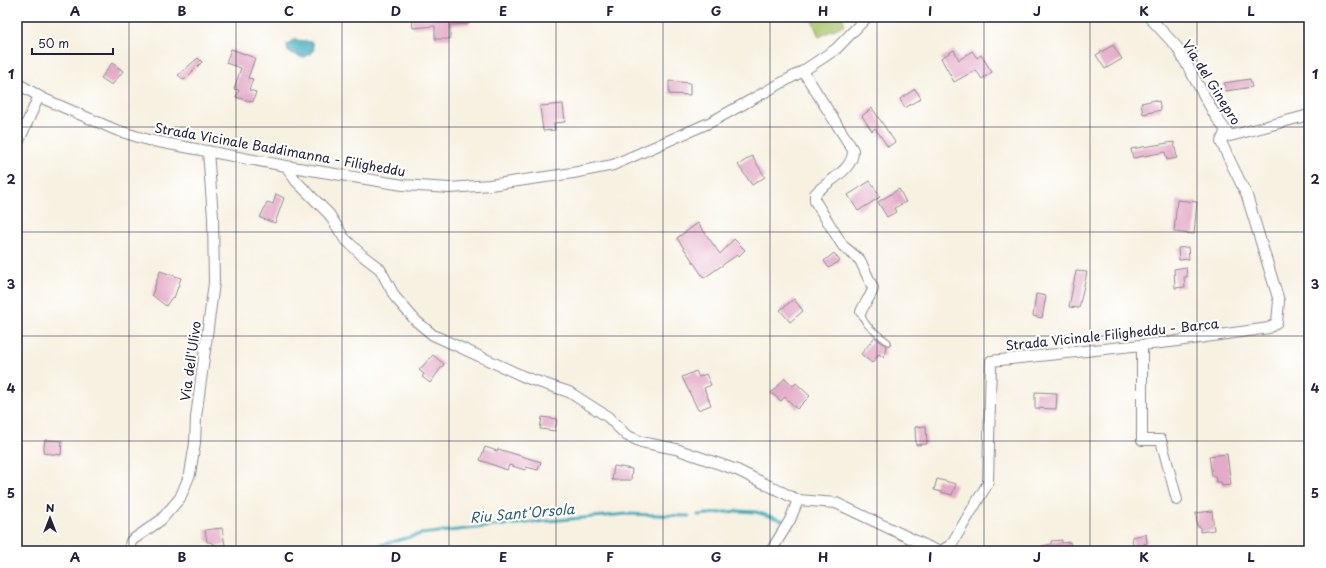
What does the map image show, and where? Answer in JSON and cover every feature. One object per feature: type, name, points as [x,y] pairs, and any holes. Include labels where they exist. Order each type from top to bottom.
[{"type":"street","name":"Strada Vicinale Baddimanna - Filigheddu","points":[[17,83],[39,96],[116,130],[148,140],[286,166],[403,185],[450,188],[490,185],[573,174],[613,165],[711,122],[803,71],[836,49],[867,17]]},
{"type":"street","name":"Via del Ginepro","points":[[1149,17],[1177,47],[1216,117],[1230,136],[1299,116],[1309,115]]},
{"type":"street","points":[[803,71],[853,150],[854,158],[848,166],[815,194],[815,201],[843,246],[860,260],[873,288],[863,305],[861,312]]},
{"type":"street","points":[[17,145],[39,96]]},
{"type":"street","name":"Strada Vicinale Filigheddu - Barca","points":[[286,166],[296,181],[329,214],[344,238],[363,256],[380,269],[395,297],[416,321],[434,335],[527,378],[569,392],[593,406],[626,435],[676,449],[737,470],[798,500],[836,503],[933,549],[941,551],[951,545],[988,483],[991,361],[1142,345],[1268,328],[1277,322],[1279,301],[1247,196],[1222,142],[1226,130]]},
{"type":"street","name":"Via dell'Ulivo","points":[[129,551],[131,541],[161,520],[180,498],[190,474],[214,283],[213,218],[208,151]]},
{"type":"street","points":[[1142,345],[1142,440],[1161,440],[1177,500]]},
{"type":"street","points":[[772,551],[790,520],[798,500]]},
{"type":"lane","points":[[861,312],[863,320],[868,327],[888,342]]},
{"type":"green space","points":[[811,17],[842,17],[845,24],[819,37]]},
{"type":"water","points":[[294,40],[312,42],[314,50],[303,58],[288,52],[287,45]]},
{"type":"building","points":[[469,17],[469,24],[450,25],[450,39],[435,39],[435,26],[413,28],[412,18]]},
{"type":"building","points":[[1113,45],[1122,59],[1105,69],[1096,55]]},
{"type":"building","points":[[231,49],[255,58],[248,78],[253,79],[249,90],[256,92],[253,102],[236,97],[239,90],[234,89],[241,68],[226,63]]},
{"type":"building","points":[[954,50],[959,60],[972,51],[977,58],[981,55],[992,72],[982,79],[976,70],[954,82],[941,58]]},
{"type":"building","points":[[198,58],[202,62],[184,80],[178,75]]},
{"type":"building","points":[[112,63],[123,71],[112,85],[101,78]]},
{"type":"building","points":[[1250,79],[1252,87],[1226,91],[1224,83]]},
{"type":"building","points":[[669,81],[690,83],[690,95],[669,94]]},
{"type":"building","points":[[915,89],[921,98],[905,108],[900,99]]},
{"type":"building","points":[[1155,100],[1156,102],[1159,101],[1161,110],[1143,114],[1141,103]]},
{"type":"building","points":[[563,104],[565,122],[554,123],[555,130],[543,131],[540,106]]},
{"type":"building","points":[[872,108],[895,142],[888,147],[875,128],[872,131],[862,116]]},
{"type":"building","points":[[1174,142],[1177,158],[1167,160],[1165,152],[1133,158],[1131,149]]},
{"type":"building","points":[[752,156],[765,177],[752,185],[738,165]]},
{"type":"building","points":[[870,181],[880,197],[858,211],[848,195]]},
{"type":"building","points":[[899,189],[906,202],[894,208],[896,212],[887,217],[878,202]]},
{"type":"building","points":[[276,194],[284,198],[275,223],[260,218],[267,202],[273,204]]},
{"type":"building","points":[[1177,200],[1197,202],[1194,234],[1174,232]]},
{"type":"building","points":[[698,223],[720,254],[734,239],[745,250],[739,256],[737,255],[704,278],[677,238]]},
{"type":"building","points":[[1188,247],[1189,259],[1179,260],[1178,248]]},
{"type":"building","points":[[834,253],[840,261],[829,268],[824,261]]},
{"type":"building","points":[[1186,267],[1187,277],[1184,277],[1185,287],[1175,288],[1174,269]]},
{"type":"building","points":[[160,271],[181,278],[174,298],[172,297],[166,306],[152,295]]},
{"type":"building","points":[[1076,271],[1087,272],[1079,308],[1069,307]]},
{"type":"building","points":[[1036,294],[1046,296],[1042,318],[1033,316]]},
{"type":"building","points":[[794,299],[803,311],[790,322],[780,310]]},
{"type":"building","points":[[875,337],[886,346],[884,358],[879,354],[872,363],[861,354]]},
{"type":"building","points":[[433,355],[444,364],[430,383],[422,377],[424,374],[419,370]]},
{"type":"building","points":[[696,371],[699,377],[706,374],[711,385],[704,388],[711,405],[698,410],[682,377]]},
{"type":"building","points":[[785,378],[793,386],[796,383],[810,396],[797,409],[785,397],[781,401],[771,393]]},
{"type":"building","points":[[1035,392],[1057,393],[1056,409],[1035,408]]},
{"type":"building","points":[[542,417],[557,419],[555,431],[540,429]]},
{"type":"building","points":[[926,426],[927,444],[916,445],[915,427]]},
{"type":"building","points":[[45,440],[62,441],[61,455],[43,453]]},
{"type":"building","points":[[485,447],[497,451],[498,449],[541,462],[538,470],[526,467],[525,470],[509,465],[507,470],[480,460]]},
{"type":"building","points":[[1227,454],[1231,485],[1222,486],[1221,482],[1216,482],[1215,476],[1212,476],[1209,456]]},
{"type":"building","points":[[614,466],[632,469],[631,480],[612,480]]},
{"type":"building","points":[[937,479],[956,484],[952,495],[934,490]]},
{"type":"building","points":[[1212,511],[1214,530],[1200,532],[1200,526],[1197,526],[1196,513]]},
{"type":"building","points":[[222,528],[225,545],[217,546],[207,542],[205,530]]},
{"type":"building","points":[[1146,534],[1147,543],[1144,544],[1145,551],[1134,551],[1132,537]]},
{"type":"building","points":[[1062,540],[1062,543],[1070,542],[1071,551],[1042,551],[1042,546],[1051,544],[1051,541]]},
{"type":"waterway","name":"Riu Sant'Orsola","points":[[698,515],[738,511],[756,512],[785,521]]},
{"type":"waterway","name":"Riu Sant'Orsola","points":[[359,551],[421,534],[503,525],[627,514],[689,516]]}]
